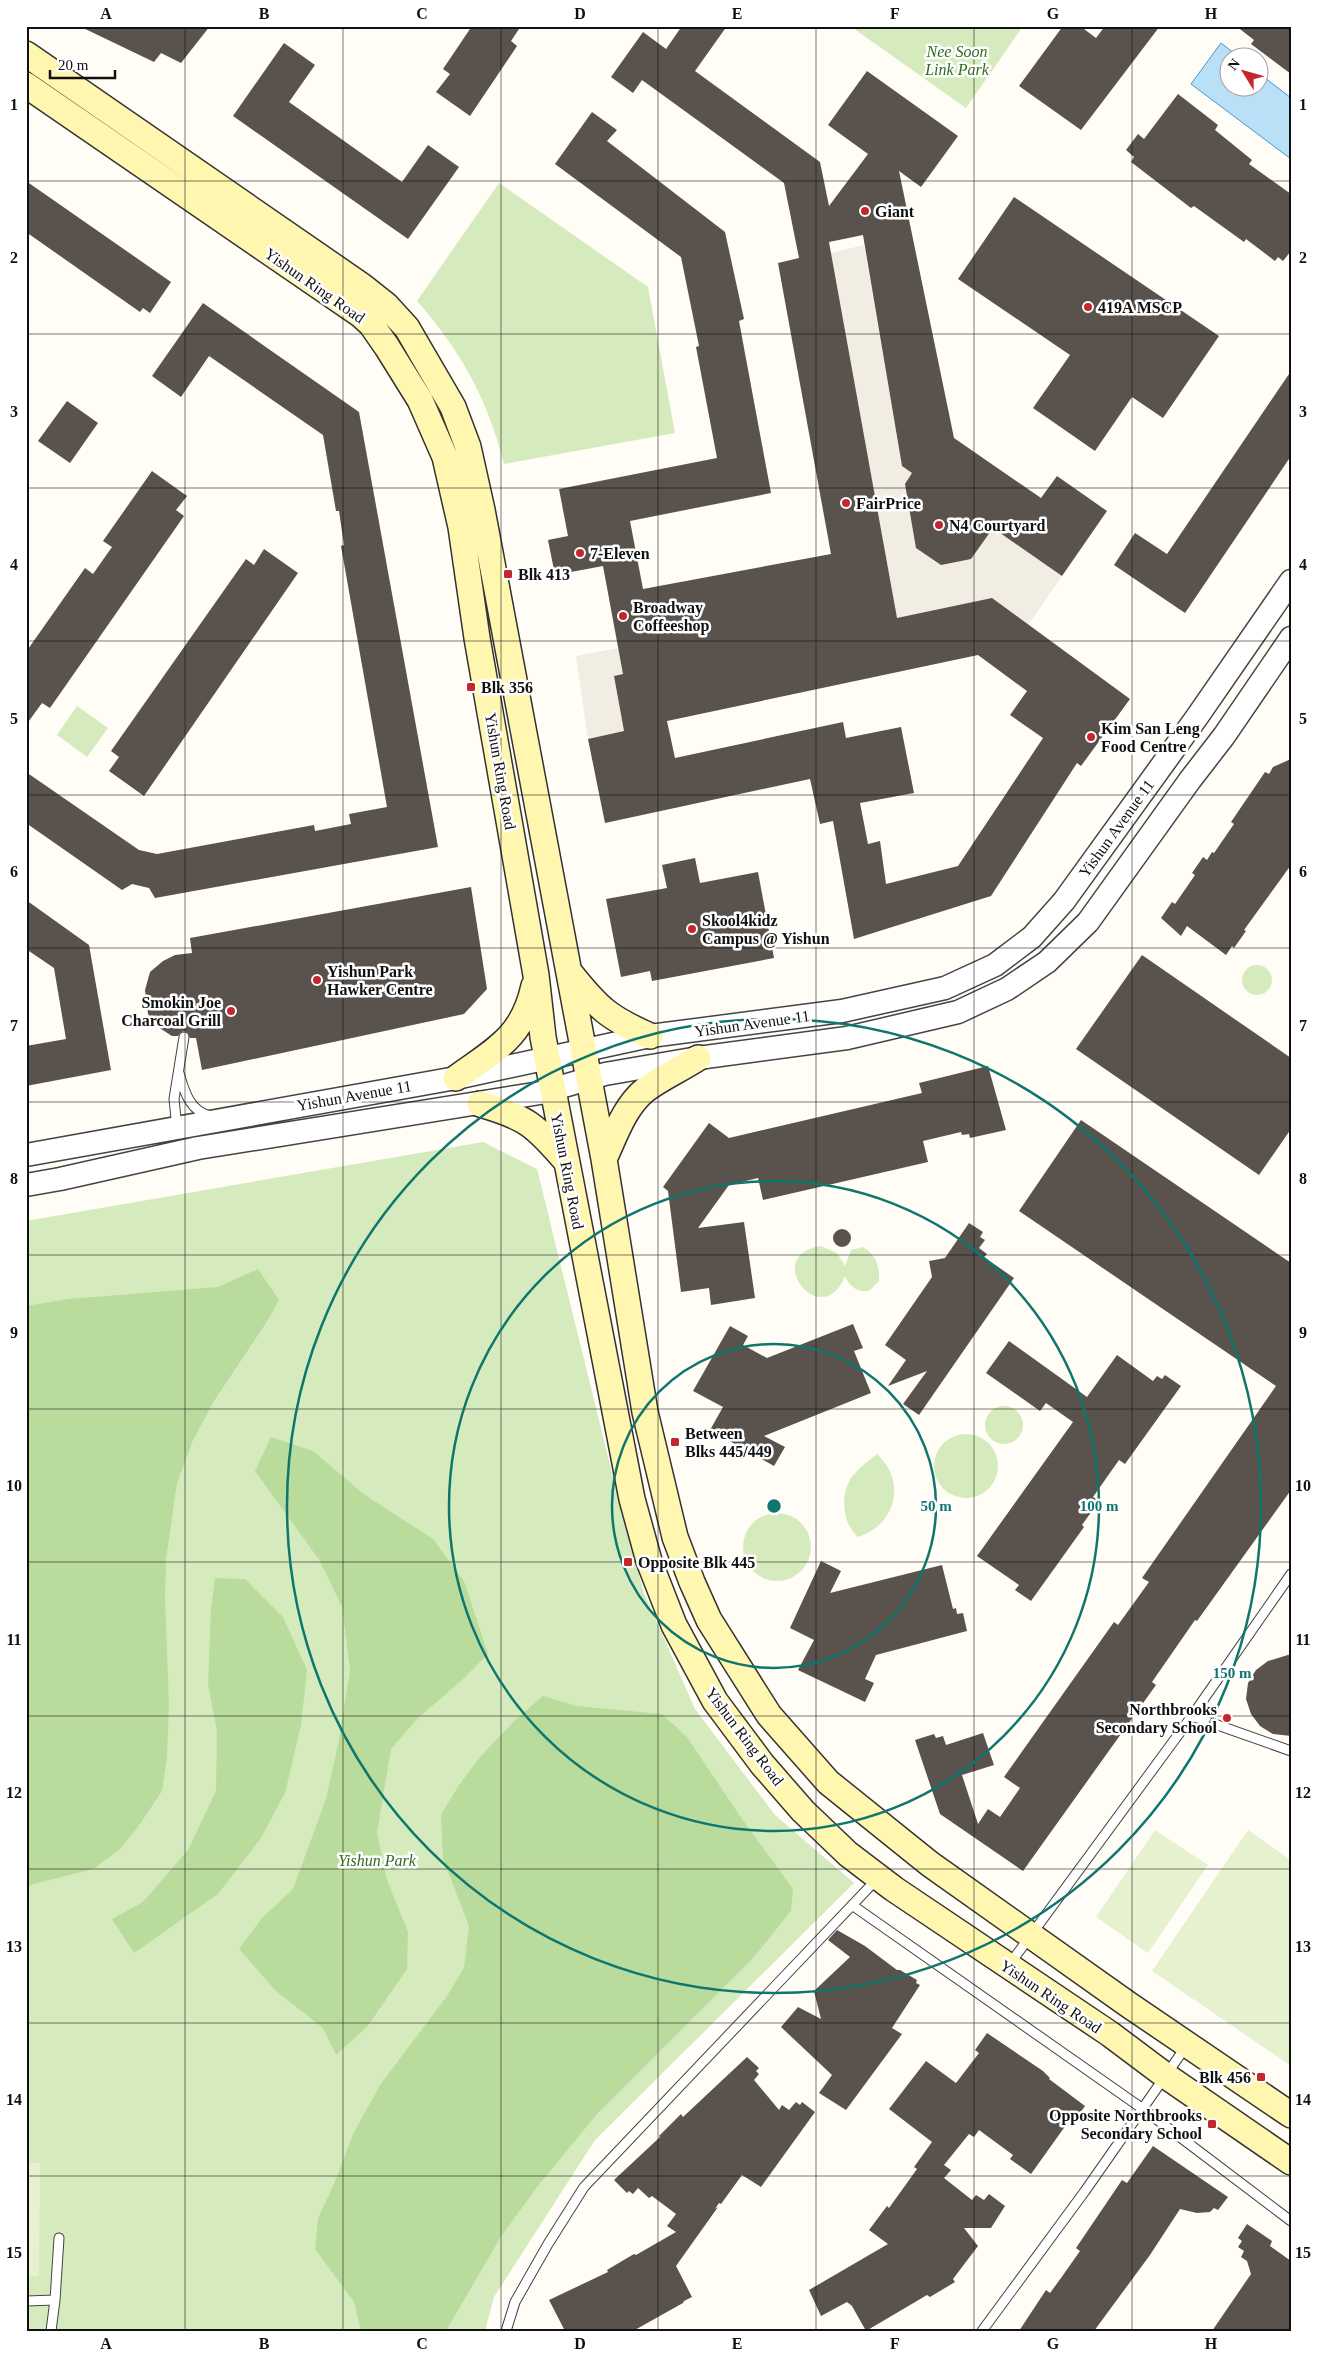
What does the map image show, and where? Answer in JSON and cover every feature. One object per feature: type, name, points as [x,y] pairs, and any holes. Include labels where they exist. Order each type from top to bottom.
[{"type":"main road","name":"Yishun Ring Road","points":[[27,56],[362,286],[386,306],[407,328],[453,407],[468,447],[480,501],[590,1078],[645,1412],[675,1537],[692,1582],[710,1620],[768,1715],[828,1782],[930,1864],[1029,1935],[1291,2115]]},
{"type":"main road","name":"Yishun Ring Road","points":[[26,85],[361,315],[371,324],[387,347],[420,400],[445,457],[461,527],[477,638],[536,975],[552,1090],[632,1499],[649,1561],[674,1625],[715,1701],[762,1764],[803,1810],[848,1854],[1008,1967],[1110,2034],[1166,2076],[1291,2162]]},
{"type":"main road","points":[[569,972],[593,1002],[608,1015],[650,1036]]},
{"type":"main road","points":[[456,1078],[501,1045],[518,1029],[530,1006],[536,975]]},
{"type":"main road","points":[[604,1159],[620,1124],[631,1106],[645,1091],[698,1058]]},
{"type":"main road","points":[[480,1104],[511,1113],[534,1126],[566,1160]]},
{"type":"street","name":"Yishun Avenue 11","points":[[26,1155],[411,1084],[456,1078],[650,1036],[842,1011],[945,988],[995,965],[1032,937],[1064,901],[1197,717],[1291,581]]},
{"type":"street","name":"Yishun Avenue 11","points":[[26,1185],[60,1180],[198,1148],[480,1104],[552,1090],[590,1078],[698,1058],[847,1038],[958,1012],[1007,990],[1047,962],[1088,922],[1224,736],[1291,638]]},
{"type":"street","points":[[411,1084],[430,1098],[434,1110]]},
{"type":"street","points":[[177,1128],[182,1140],[198,1148]]},
{"type":"lane","points":[[177,1128],[174,1099],[184,1037]]},
{"type":"lane","points":[[178,1071],[186,1097],[193,1105],[205,1115],[226,1118]]},
{"type":"lane","points":[[1008,1967],[1029,1935],[1192,1716],[1291,1574]]},
{"type":"lane","points":[[1192,1716],[1291,1750]]},
{"type":"lane","points":[[506,2331],[515,2302],[548,2244],[584,2187],[878,1877]]},
{"type":"lane","points":[[852,1905],[1142,2109],[1291,2221]]},
{"type":"lane","points":[[982,2331],[1166,2076],[1187,2044]]},
{"type":"lane","points":[[51,2331],[56,2300],[59,2238]]},
{"type":"lane","points":[[26,2301],[56,2300]]},
{"type":"green space","name":"Nee Soon Link Park","points":[[850,26],[1023,26],[966,108]]},
{"type":"green space","points":[[499,183],[648,287],[675,433],[504,464],[490,419],[471,377],[447,339],[417,301]]},
{"type":"green space","points":[[77,706],[108,728],[87,757],[57,735]]},
{"type":"green space","points":[[1257,965],[1268,969],[1272,980],[1268,991],[1257,995],[1246,991],[1242,980],[1246,969]]},
{"type":"green space","name":"Yishun Park","points":[[483,1142],[537,1169],[615,1485],[644,1593],[695,1709],[775,1815],[854,1883],[595,2140],[494,2297],[485,2331],[26,2331],[26,1221]]},
{"type":"green space","points":[[821,1246],[837,1253],[845,1266],[851,1250],[863,1247],[876,1261],[879,1270],[879,1281],[869,1291],[860,1291],[851,1286],[845,1276],[835,1292],[823,1297],[811,1294],[802,1286],[796,1275],[796,1263],[804,1252]]},
{"type":"green space","points":[[258,1269],[279,1300],[268,1320],[214,1401],[193,1440],[177,1483],[166,1560],[165,1597],[169,1705],[167,1757],[162,1791],[138,1827],[118,1851],[93,1869],[26,1886],[26,1306],[68,1299],[218,1287]]},
{"type":"green space","points":[[1004,1406],[1011,1407],[1017,1412],[1022,1418],[1022,1432],[1017,1438],[1011,1443],[1004,1444],[997,1443],[991,1438],[986,1432],[985,1425],[986,1418],[991,1412],[997,1407]]},
{"type":"green space","points":[[960,1434],[972,1434],[989,1443],[996,1454],[998,1466],[996,1478],[989,1489],[972,1498],[960,1498],[948,1493],[939,1484],[934,1472],[934,1460],[939,1448],[948,1439]]},
{"type":"green space","points":[[271,1437],[313,1451],[365,1495],[433,1539],[464,1581],[488,1654],[461,1681],[418,1718],[391,1749],[377,1833],[387,1880],[408,1932],[407,1969],[367,2027],[336,2055],[323,2028],[276,1991],[239,1949],[262,1918],[293,1889],[326,1799],[339,1740],[350,1670],[342,1607],[320,1561],[255,1471]]},
{"type":"green space","points":[[877,1454],[886,1465],[892,1477],[893,1501],[889,1513],[881,1523],[871,1531],[858,1537],[846,1517],[844,1509],[845,1493],[851,1478]]},
{"type":"green space","points":[[770,1513],[784,1513],[796,1518],[806,1528],[811,1540],[811,1554],[806,1566],[796,1576],[784,1581],[770,1581],[758,1576],[748,1566],[743,1554],[743,1540],[748,1528],[758,1518]]},
{"type":"green space","points":[[215,1578],[245,1579],[283,1617],[307,1670],[301,1725],[285,1793],[261,1838],[218,1894],[134,1953],[112,1919],[143,1902],[188,1850],[216,1791],[217,1732],[208,1684],[211,1608]]},
{"type":"green space","points":[[543,1696],[576,1706],[662,1714],[687,1737],[742,1819],[793,1889],[791,1911],[754,1957],[597,2114],[537,2187],[500,2238],[446,2331],[361,2331],[354,2302],[315,2249],[318,2218],[334,2184],[353,2134],[380,2085],[447,1996],[464,1968],[469,1926],[443,1859],[441,1815],[459,1785],[481,1756],[515,1720]]},
{"type":"green space","points":[[1155,1830],[1208,1865],[1148,1953],[1096,1917]]},
{"type":"green space","points":[[1248,1830],[1291,1860],[1291,2066],[1152,1971]]},
{"type":"green space","points":[[26,2163],[40,2163],[39,2276],[26,2276]]},
{"type":"shaded area","points":[[864,245],[902,466],[1062,576],[1028,625],[682,664],[614,676],[624,731],[588,739],[576,656],[893,596],[831,253]]},
{"type":"water","points":[[1221,43],[1227,48],[1220,48],[1220,98],[1270,98],[1270,82],[1291,98],[1291,159],[1191,84]]},
{"type":"building","points":[[79,26],[210,26],[181,63],[161,53],[154,62]]},
{"type":"building","points":[[472,26],[521,26],[511,41],[517,46],[470,116],[436,92],[450,74],[443,69]]},
{"type":"building","points":[[682,26],[727,26],[695,71],[820,162],[829,206],[868,154],[828,125],[867,71],[958,136],[921,187],[899,171],[954,438],[1041,498],[1057,476],[1107,511],[1062,576],[993,528],[971,559],[941,565],[916,548],[905,484],[912,473],[902,466],[863,235],[829,242],[897,618],[992,598],[1130,699],[1081,766],[1077,763],[991,896],[854,939],[833,821],[820,824],[810,779],[605,823],[588,739],[624,731],[614,676],[623,674],[603,566],[555,575],[548,540],[568,536],[559,489],[717,458],[696,347],[699,346],[681,257],[555,164],[592,112],[617,130],[607,141],[725,232],[744,319],[739,321],[771,493],[630,521],[643,589],[831,554],[778,263],[799,258],[784,183],[642,80],[633,93],[611,77],[643,32],[666,49]],"holes":[[[978,655],[1027,691],[1010,715],[1043,738],[958,866],[886,884],[880,841],[868,844],[860,803],[914,793],[901,727],[846,738],[843,722],[675,758],[667,721]]]},
{"type":"building","points":[[1063,26],[1080,26],[1096,38],[1105,26],[1160,26],[1081,130],[1019,86]]},
{"type":"building","points":[[1236,26],[1291,26],[1291,74],[1270,58],[1270,48],[1256,48],[1251,44],[1254,40]]},
{"type":"building","points":[[284,43],[315,65],[289,102],[402,182],[428,145],[459,167],[408,239],[233,116]]},
{"type":"building","points":[[1178,94],[1218,125],[1215,130],[1252,160],[1249,164],[1291,194],[1291,251],[1283,261],[1278,257],[1275,261],[1246,239],[1244,242],[1194,206],[1191,208],[1131,162],[1134,157],[1126,150],[1138,134],[1144,139]]},
{"type":"building","points":[[26,181],[171,282],[150,313],[143,308],[140,312],[26,232]]},
{"type":"building","name":"419A MSCP","points":[[1014,197],[1219,336],[1163,418],[1132,397],[1095,451],[1033,408],[1070,355],[958,279]]},
{"type":"building","points":[[203,303],[359,412],[438,847],[155,898],[149,888],[132,884],[122,890],[26,823],[26,772],[139,850],[157,854],[314,825],[315,831],[351,824],[349,814],[387,807],[341,546],[344,545],[339,511],[336,511],[323,435],[209,356],[181,397],[152,376]]},
{"type":"building","points":[[1291,371],[1291,456],[1185,613],[1114,565],[1135,533],[1167,554]]},
{"type":"building","points":[[67,401],[98,423],[70,463],[38,441]]},
{"type":"building","points":[[152,471],[187,496],[176,510],[184,516],[50,708],[42,703],[26,725],[26,652],[85,568],[93,574],[112,547],[103,541]]},
{"type":"building","points":[[264,549],[298,573],[144,796],[109,771],[119,757],[111,751],[246,559],[254,565]]},
{"type":"building","points":[[1291,759],[1291,865],[1244,930],[1246,931],[1234,948],[1232,946],[1226,955],[1187,926],[1181,936],[1161,918],[1172,902],[1175,904],[1195,875],[1192,873],[1203,857],[1207,860],[1212,852],[1214,853],[1234,824],[1231,822],[1265,772],[1269,774],[1273,767]]},
{"type":"building","points":[[695,858],[700,883],[758,872],[774,958],[652,981],[650,971],[621,977],[606,899],[667,888],[662,865]]},
{"type":"building","name":"Yishun Park Hawker Centre","points":[[471,887],[487,989],[464,1014],[202,1070],[196,1038],[190,1038],[188,1033],[184,1031],[178,1036],[172,1036],[158,1027],[148,1014],[145,990],[150,972],[163,961],[175,955],[192,953],[190,938]]},
{"type":"building","points":[[26,900],[89,945],[111,1070],[26,1086],[26,1046],[66,1039],[54,968],[26,949]]},
{"type":"building","points":[[1142,955],[1291,1058],[1291,1129],[1259,1175],[1076,1049]]},
{"type":"building","points":[[988,1066],[1006,1130],[970,1138],[969,1134],[962,1135],[961,1132],[923,1141],[928,1162],[763,1200],[758,1178],[729,1185],[698,1228],[744,1222],[755,1298],[711,1305],[709,1288],[681,1292],[668,1191],[663,1187],[709,1123],[729,1138],[922,1093],[919,1083]]},
{"type":"building","points":[[1081,1120],[1291,1263],[1291,1490],[1197,1621],[1195,1620],[1152,1682],[1156,1685],[1023,1871],[940,1814],[915,1740],[934,1734],[936,1738],[943,1736],[946,1745],[983,1733],[994,1765],[962,1775],[978,1824],[988,1809],[1000,1817],[1020,1788],[1004,1777],[1114,1622],[1118,1625],[1149,1582],[1142,1578],[1276,1386],[1019,1211]]},
{"type":"building","points":[[969,1223],[983,1232],[980,1237],[985,1240],[979,1248],[987,1254],[984,1257],[1014,1278],[919,1415],[903,1404],[927,1371],[888,1386],[906,1360],[885,1345],[932,1277],[929,1261],[945,1258]]},
{"type":"building","points":[[842,1229],[848,1232],[851,1238],[848,1244],[842,1247],[836,1244],[833,1238],[836,1232]]},
{"type":"building","points":[[853,1324],[863,1348],[854,1351],[871,1393],[764,1436],[785,1447],[774,1466],[710,1430],[723,1407],[693,1391],[730,1326],[748,1336],[743,1345],[767,1358]]},
{"type":"building","points":[[1009,1341],[1087,1397],[1117,1355],[1153,1381],[1157,1376],[1162,1379],[1165,1375],[1181,1386],[1125,1464],[1119,1460],[1093,1497],[1099,1501],[1082,1525],[1084,1527],[1031,1601],[1015,1590],[1019,1585],[977,1556],[1073,1422],[1046,1403],[1040,1411],[986,1373]]},
{"type":"building","points":[[821,1561],[841,1571],[830,1593],[942,1565],[953,1609],[956,1608],[957,1614],[963,1613],[967,1631],[876,1655],[865,1679],[874,1683],[865,1702],[798,1670],[814,1640],[790,1628]]},
{"type":"building","points":[[1291,1654],[1291,1736],[1273,1734],[1260,1726],[1251,1714],[1246,1699],[1248,1683],[1256,1670],[1268,1661]]},
{"type":"building","points":[[837,1930],[865,1946],[897,1970],[917,1980],[916,1983],[920,1985],[892,2028],[902,2034],[846,2110],[819,2093],[832,2075],[781,2027],[798,2007],[821,2019],[814,1991],[850,1957],[828,1940]]},
{"type":"building","points":[[987,2033],[1043,2071],[1049,2079],[1085,2106],[1070,2127],[1066,2125],[1031,2174],[1010,2159],[1013,2155],[979,2130],[974,2137],[969,2134],[944,2165],[951,2170],[944,2178],[972,2200],[976,2195],[984,2200],[989,2194],[1005,2206],[991,2228],[964,2228],[978,2246],[953,2279],[955,2282],[930,2297],[927,2295],[866,2331],[852,2306],[847,2302],[821,2316],[809,2290],[888,2244],[869,2230],[887,2206],[889,2208],[917,2169],[914,2167],[932,2142],[889,2109],[926,2061],[956,2083],[979,2053],[975,2050]]},
{"type":"building","points":[[747,2057],[759,2068],[756,2071],[759,2074],[754,2080],[779,2110],[782,2105],[789,2110],[796,2102],[800,2105],[802,2102],[815,2112],[761,2187],[742,2175],[721,2204],[719,2203],[676,2266],[692,2297],[633,2331],[565,2331],[549,2300],[608,2272],[607,2270],[634,2254],[636,2255],[676,2232],[667,2226],[676,2214],[652,2196],[649,2198],[638,2188],[633,2194],[629,2191],[627,2193],[614,2180],[660,2137],[681,2114],[683,2117]]},
{"type":"building","points":[[1153,2146],[1228,2197],[1218,2210],[1214,2208],[1210,2212],[1197,2213],[1180,2209],[1150,2255],[1094,2331],[1019,2331],[1046,2290],[1050,2293],[1080,2251],[1076,2248],[1122,2180],[1127,2183]]},
{"type":"building","points":[[1247,2224],[1272,2241],[1270,2246],[1291,2261],[1291,2331],[1212,2331],[1251,2274],[1247,2261],[1241,2257],[1244,2251],[1238,2247],[1242,2241],[1238,2238]]},
{"type":"place","name":"Giant","points":[[865,211]]},
{"type":"place","name":"419A MSCP","points":[[1088,307]]},
{"type":"place","name":"FairPrice","points":[[846,503]]},
{"type":"place","name":"N4 Courtyard","points":[[939,525]]},
{"type":"place","name":"7-Eleven","points":[[580,553]]},
{"type":"place","name":"Blk 413","points":[[508,574]]},
{"type":"place","name":"Broadway Coffeeshop","points":[[623,616]]},
{"type":"place","name":"Blk 356","points":[[471,687]]},
{"type":"place","name":"Kim San Leng Food Centre","points":[[1091,737]]},
{"type":"place","name":"Skool4kidz Campus @ Yishun","points":[[692,929]]},
{"type":"place","name":"Yishun Park Hawker Centre","points":[[317,980]]},
{"type":"place","name":"Smokin Joe Charcoal Grill","points":[[231,1011]]},
{"type":"place","name":"Between Blks 445/449","points":[[675,1442]]},
{"type":"place","name":"Opposite Blk 445","points":[[628,1562]]},
{"type":"place","name":"Northbrooks Secondary School","points":[[1227,1718]]},
{"type":"place","name":"Blk 456","points":[[1261,2077]]},
{"type":"place","name":"Opposite Northbrooks Secondary School","points":[[1212,2124]]}]
